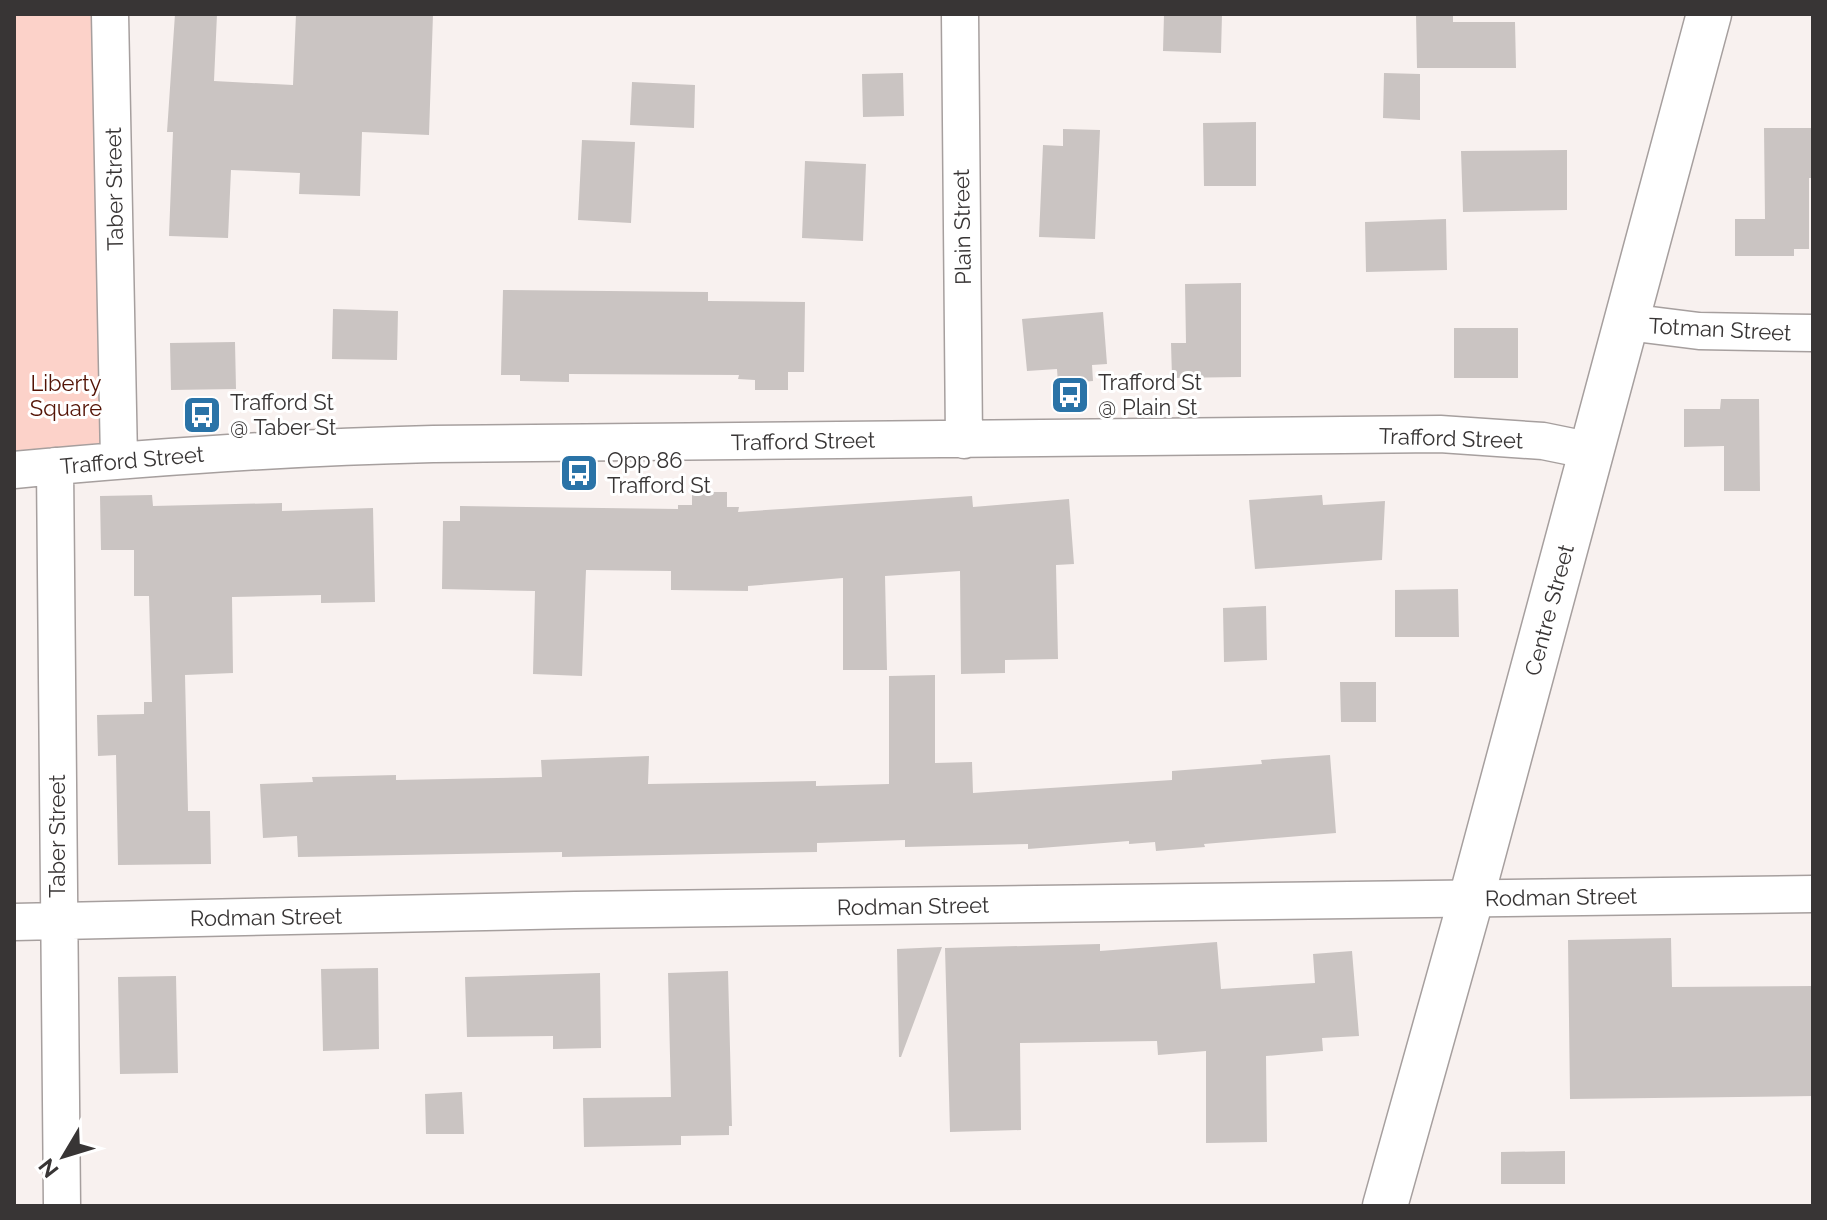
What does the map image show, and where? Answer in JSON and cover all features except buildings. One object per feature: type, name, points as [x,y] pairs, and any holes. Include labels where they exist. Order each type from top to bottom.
[{"type":"main road","name":"Centre Street","points":[[1385,1206],[1471,899],[1709,14]]},
{"type":"street","name":"Taber Street","points":[[110,14],[119,459]]},
{"type":"street","name":"Plain Street","points":[[960,14],[964,440]]},
{"type":"street","name":"Totman Street","points":[[1627,322],[1673,330],[1813,333]]},
{"type":"street","name":"Trafford Street","points":[[14,470],[119,459],[319,446],[1440,434],[1543,441],[1592,451]]},
{"type":"street","name":"Taber Street","points":[[55,466],[62,1206]]},
{"type":"street","name":"Rodman Street","points":[[14,922],[575,910],[1813,894]]},
{"type":"green space","name":"Liberty Square","points":[[14,14],[110,14],[119,459],[14,470]]},
{"type":"place","name":"Trafford St @ Plain St","points":[[1070,395]]},
{"type":"place","name":"Trafford St @ Taber St","points":[[202,415]]},
{"type":"place","name":"Opp 86 Trafford St","points":[[579,473]]}]
